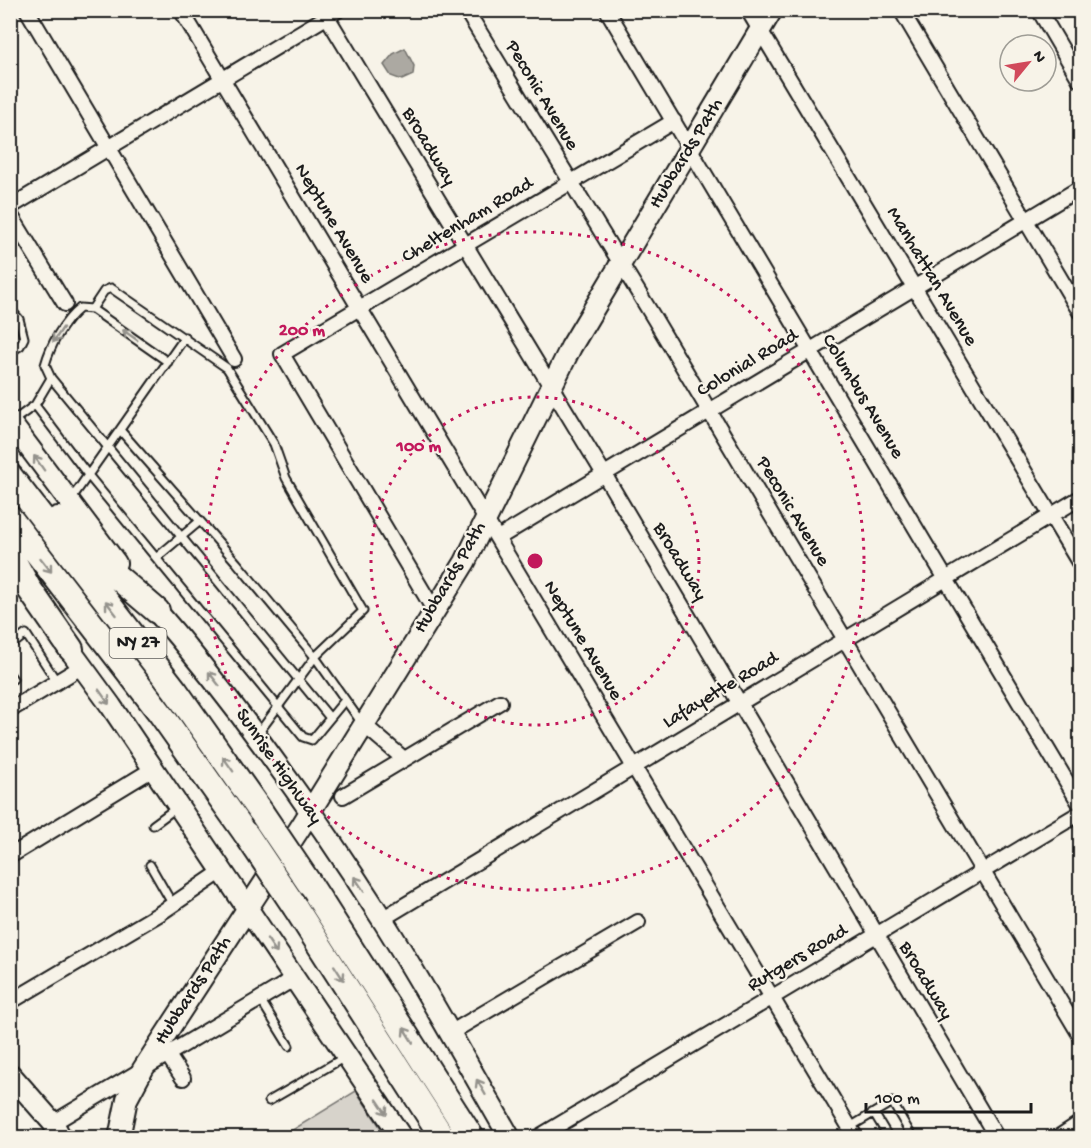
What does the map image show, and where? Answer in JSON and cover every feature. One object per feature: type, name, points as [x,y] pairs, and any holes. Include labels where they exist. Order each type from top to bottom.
[{"type":"highway","points":[[10,462],[69,532],[157,611]]},
{"type":"highway","name":"Sunrise Highway","points":[[10,476],[175,690],[261,812],[472,1137]]},
{"type":"highway","name":"NY 27","points":[[10,518],[161,714],[246,834],[442,1137]]},
{"type":"highway","points":[[10,554],[28,587],[77,658]]},
{"type":"main road","name":"Hubbards Path","points":[[119,1137],[128,1099],[143,1068],[310,811],[465,561],[549,386],[772,10]]},
{"type":"main road","name":"Sunrise Highway","points":[[11,422],[68,502],[203,665],[257,735],[382,920],[510,1137]]},
{"type":"main road","points":[[10,575],[77,658],[402,1137]]},
{"type":"main road","points":[[10,1074],[57,1130]]},
{"type":"street","points":[[27,10],[234,359]]},
{"type":"street","name":"Neptune Avenue","points":[[181,10],[853,1132]]},
{"type":"street","name":"Peconic Avenue","points":[[466,10],[709,411],[1080,1035]]},
{"type":"street","name":"Columbus Avenue","points":[[607,10],[948,578],[1080,804]]},
{"type":"street","name":"Manhattan Avenue","points":[[748,10],[1080,564]]},
{"type":"street","points":[[901,10],[1080,312]]},
{"type":"street","points":[[1039,10],[1080,80]]},
{"type":"street","points":[[10,207],[223,80],[330,13]]},
{"type":"street","name":"Broadway","points":[[330,13],[464,245],[741,703],[875,935],[997,1137]]},
{"type":"street","name":"Cheltenham Road","points":[[435,610],[282,354],[674,121]]},
{"type":"street","name":"Colonial Road","points":[[498,538],[1080,188]]},
{"type":"street","points":[[10,214],[65,304]]},
{"type":"street","name":"Lafayette Road","points":[[382,920],[1080,498]]},
{"type":"street","points":[[10,710],[57,682],[77,658]]},
{"type":"street","points":[[343,796],[500,702]]},
{"type":"street","points":[[363,724],[404,759]]},
{"type":"street","points":[[10,856],[153,769]]},
{"type":"street","name":"Rutgers Road","points":[[537,1137],[1080,813]]},
{"type":"street","points":[[10,1002],[173,905],[222,871]]},
{"type":"street","points":[[450,1032],[638,922]]},
{"type":"street","points":[[57,1130],[143,1068],[295,978]]},
{"type":"street","points":[[167,1054],[183,1078]]},
{"type":"street","points":[[1057,1137],[1080,1123]]},
{"type":"lane","points":[[92,309],[104,291],[111,288],[227,368],[274,444],[286,478],[363,611],[315,657],[257,735]]},
{"type":"lane","points":[[168,362],[92,309],[80,308],[73,314],[50,349],[45,365],[51,378],[107,449],[330,718]]},
{"type":"lane","points":[[10,309],[19,319],[24,338],[20,346],[10,352]]},
{"type":"lane","points":[[68,502],[185,337]]},
{"type":"lane","points":[[11,422],[35,405],[51,378]]},
{"type":"lane","points":[[35,405],[88,475],[303,736],[312,740],[345,700]]},
{"type":"lane","points":[[120,430],[315,657],[363,724]]},
{"type":"lane","points":[[156,558],[200,521]]},
{"type":"lane","points":[[10,631],[14,644],[26,634],[57,682]]},
{"type":"lane","points":[[153,825],[178,807]]},
{"type":"lane","points":[[150,866],[173,905]]},
{"type":"lane","points":[[260,999],[289,1046]]},
{"type":"lane","points":[[270,1101],[347,1056]]},
{"type":"lane","points":[[853,1132],[874,1113],[892,1102],[913,1137]]},
{"type":"lane","points":[[874,1113],[889,1137]]},
{"type":"shaded area","points":[[405,48],[414,66],[413,75],[402,80],[391,76],[384,65],[393,54]]},
{"type":"shaded area","points":[[356,1091],[387,1137],[281,1137]]}]
